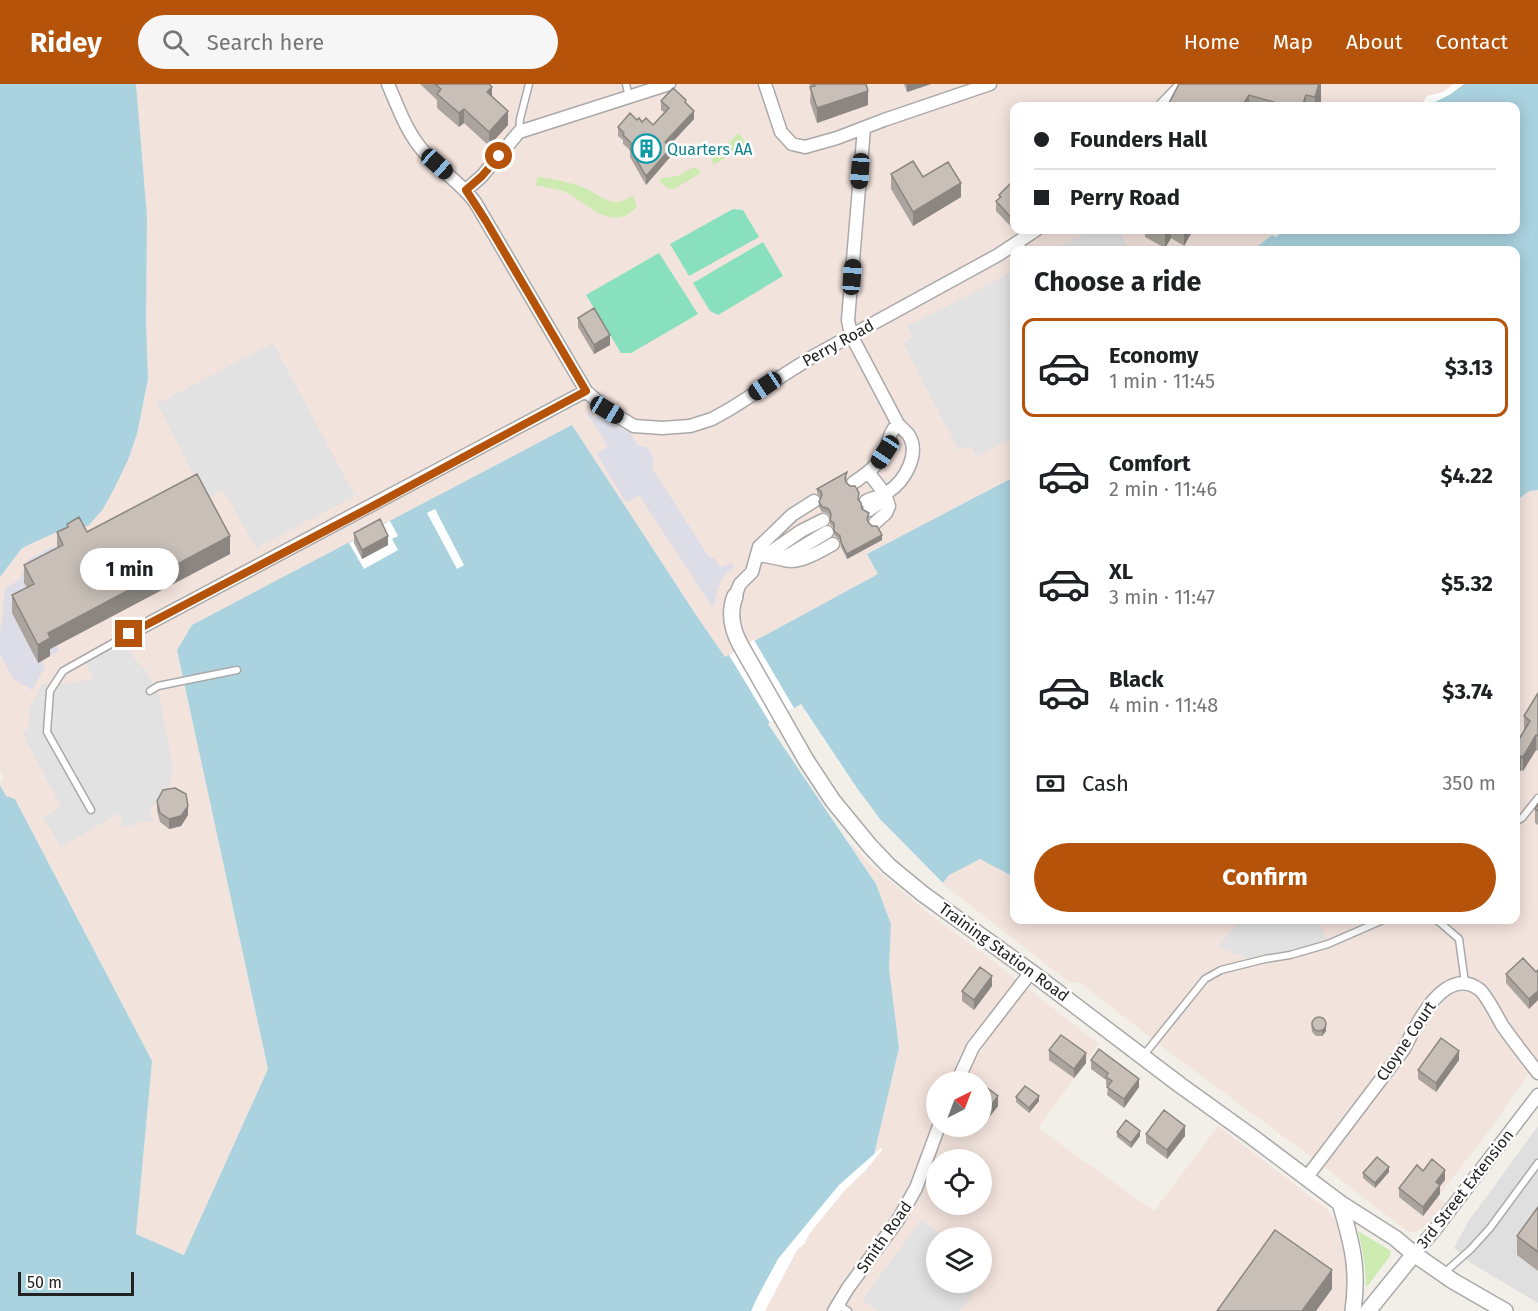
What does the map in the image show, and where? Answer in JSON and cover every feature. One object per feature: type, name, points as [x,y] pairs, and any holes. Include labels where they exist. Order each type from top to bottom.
[{"type":"street","name":"Perry Road","points":[[388,84],[407,127],[418,145],[426,155],[466,190],[486,221],[586,391],[607,410],[634,426],[662,428],[690,426],[712,419],[730,410],[791,369],[1010,250]]},
{"type":"street","points":[[466,190],[482,176],[519,132],[669,84]]},
{"type":"street","points":[[765,84],[781,132],[792,144],[805,147],[990,84]]},
{"type":"street","points":[[1166,102],[1183,84]]},
{"type":"street","points":[[864,128],[848,320],[852,335],[898,424],[908,435],[912,445],[908,468],[901,481],[867,506]]},
{"type":"street","name":"Perry Road","points":[[1021,246],[1032,234]]},
{"type":"street","points":[[129,634],[586,391]]},
{"type":"street","points":[[853,483],[877,464],[885,452],[892,430],[898,424]]},
{"type":"street","points":[[868,472],[885,494],[889,506],[886,513],[875,523]]},
{"type":"street","name":"Training Station Road","points":[[761,555],[759,547],[792,515],[814,501]]},
{"type":"street","points":[[780,559],[794,552],[821,526],[803,508]]},
{"type":"street","name":"Training Station Road","points":[[821,526],[801,531],[761,555],[752,572],[740,584],[731,616],[734,634],[806,760],[833,801],[870,846],[889,866],[923,894],[1340,1203],[1395,1238],[1453,1281],[1505,1311]]},
{"type":"street","points":[[761,555],[786,561],[805,558],[833,544]]},
{"type":"street","points":[[962,1071],[973,1047],[1031,972]]},
{"type":"street","points":[[1465,983],[1481,990],[1502,1024],[1538,1073]]},
{"type":"street","name":"Cloyne Court","points":[[1306,1177],[1404,1049],[1411,1034],[1437,995],[1447,987],[1465,983]]},
{"type":"street","name":"3rd Street Extension","points":[[1414,1254],[1538,1095]]},
{"type":"street","name":"Smith Road","points":[[840,1309],[848,1288],[898,1220],[916,1188],[935,1137]]},
{"type":"street","points":[[1340,1203],[1355,1260],[1356,1283],[1353,1311]]},
{"type":"street","points":[[1368,1311],[1414,1254]]},
{"type":"lane","points":[[519,132],[529,84]]},
{"type":"lane","points":[[626,84],[629,97]]},
{"type":"lane","points":[[91,810],[47,732],[50,691],[63,671],[129,634]]},
{"type":"lane","points":[[150,691],[158,686],[237,670]]},
{"type":"lane","points":[[1520,819],[1538,798]]},
{"type":"lane","points":[[1143,1056],[1205,979],[1221,970],[1328,944],[1374,924]]},
{"type":"lane","points":[[1442,924],[1459,939],[1465,983]]},
{"type":"lane","points":[[1443,1274],[1490,1228],[1538,1163]]},
{"type":"shaded area","points":[[136,84],[1464,84],[1433,102],[1010,102],[1010,234],[1275,234],[1258,246],[1010,246],[1010,479],[867,554],[878,574],[725,657],[572,426],[192,625],[177,650],[268,1069],[185,1255],[136,1234],[152,1061],[15,799],[6,796],[0,785],[3,776],[0,771],[0,577],[22,548],[103,509],[128,460],[137,434],[148,379],[147,217]]},
{"type":"shaded area","points":[[1084,234],[1121,234],[1127,246],[1061,246]]},
{"type":"shaded area","points":[[1010,273],[1010,439],[977,457],[970,445],[959,451],[903,343],[913,337],[908,326]]},
{"type":"shaded area","points":[[273,343],[355,496],[256,548],[223,490],[207,499],[157,404]]},
{"type":"shaded area","points":[[584,410],[595,418],[599,414],[631,433],[638,446],[645,447],[651,452],[654,462],[652,468],[709,557],[714,558],[721,567],[731,563],[734,567],[720,582],[713,608],[639,495],[626,503],[597,454],[607,447],[604,439]]},
{"type":"shaded area","points":[[1538,490],[1538,1060],[1494,1124],[1438,1197],[1446,1203],[1428,1225],[1414,1232],[1396,1223],[1083,985],[1076,982],[1070,983],[943,884],[949,875],[980,858],[1010,875],[1010,924],[1520,924],[1520,498],[1529,491]]},
{"type":"shaded area","points":[[54,546],[63,563],[34,602],[59,651],[50,656],[47,650],[34,657],[37,663],[42,661],[45,667],[32,690],[13,679],[0,654],[5,588],[19,580],[29,559]]},
{"type":"shaded area","points":[[123,637],[133,657],[145,669],[159,694],[173,768],[168,794],[150,808],[153,820],[123,827],[119,813],[61,847],[43,817],[61,807],[22,732],[28,729],[30,709],[42,684],[64,684],[94,679],[84,659]]},
{"type":"shaded area","points":[[848,841],[870,864],[928,913],[1099,1044],[1038,1128],[1154,1211],[1218,1126],[1327,1209],[1336,1221],[1346,1255],[1350,1291],[1346,1311],[754,1311],[777,1266],[874,1155],[899,1048],[889,968],[891,924],[876,884]]},
{"type":"shaded area","points":[[1236,924],[1318,924],[1327,939],[1307,946],[1247,958],[1218,947]]},
{"type":"shaded area","points":[[1538,1126],[1538,1303],[1471,1263],[1454,1248],[1468,1222]]},
{"type":"shaded area","points":[[921,1220],[930,1227],[926,1227],[926,1293],[974,1293],[960,1311],[878,1311],[862,1300]]},
{"type":"green space","points":[[739,133],[747,144],[714,165],[711,159],[726,149]]},
{"type":"green space","points":[[691,168],[697,168],[701,173],[674,189],[668,189],[659,181],[662,178],[678,176]]},
{"type":"green space","points":[[538,177],[579,186],[616,202],[633,195],[637,206],[628,214],[610,217],[563,191],[535,185]]},
{"type":"green space","points":[[733,209],[743,210],[759,237],[689,276],[670,244]]},
{"type":"green space","points":[[763,242],[783,276],[718,315],[710,311],[693,283]]},
{"type":"green space","points":[[659,253],[698,314],[631,353],[621,353],[586,295]]},
{"type":"green space","points":[[1358,1231],[1391,1251],[1390,1256],[1366,1288],[1364,1259]]},
{"type":"water","points":[[0,84],[136,84],[147,217],[148,379],[137,434],[128,460],[103,509],[89,525],[76,532],[72,525],[22,548],[0,577]]},
{"type":"water","points":[[1464,84],[1538,84],[1538,490],[1529,491],[1520,498],[1520,246],[1258,246],[1272,235],[1276,237],[1280,234],[1520,234],[1520,102],[1430,102],[1449,95]]},
{"type":"water","points":[[572,425],[725,657],[878,574],[867,554],[1010,479],[1010,875],[980,859],[949,875],[943,883],[880,819],[801,704],[768,724],[876,884],[891,924],[889,968],[899,1048],[874,1155],[777,1266],[754,1311],[0,1311],[0,785],[6,796],[15,799],[152,1061],[136,1234],[184,1255],[268,1069],[177,650],[192,625]]},
{"type":"pier","points":[[1454,84],[1464,84],[1436,102],[1423,102],[1427,96],[1443,92]]},
{"type":"pier","points":[[435,509],[464,565],[457,569],[427,513]]},
{"type":"pier","points":[[390,521],[398,536],[392,539],[398,550],[364,569],[349,543]]},
{"type":"pier","points":[[754,640],[794,708],[770,723],[729,655]]},
{"type":"pier","points":[[881,1148],[882,1150],[866,1170],[845,1190],[809,1234],[805,1243],[797,1250],[765,1311],[751,1311],[778,1259],[839,1185]]},
{"type":"building","points":[[435,84],[489,84],[492,87],[487,92],[508,111],[489,132],[464,109],[459,113],[437,94],[441,89]]},
{"type":"building","points":[[814,84],[866,84],[868,91],[817,108],[810,87],[815,86]]},
{"type":"building","points":[[1179,84],[1319,84],[1315,97],[1306,95],[1303,102],[1274,102],[1249,95],[1245,102],[1170,102]]},
{"type":"building","points":[[673,88],[694,111],[665,142],[671,148],[646,176],[630,149],[632,144],[618,127],[630,113],[642,122],[646,118],[653,125],[669,108],[661,101]]},
{"type":"building","points":[[913,161],[923,177],[948,162],[961,183],[913,212],[891,174]]},
{"type":"building","points":[[1010,184],[1010,217],[996,201],[1001,197],[999,195]]},
{"type":"building","points":[[594,308],[610,335],[594,345],[578,318]]},
{"type":"building","points":[[847,472],[846,482],[850,486],[855,486],[862,509],[869,513],[867,519],[869,523],[877,526],[882,535],[847,554],[840,536],[834,531],[830,511],[822,507],[819,502],[822,495],[817,489]]},
{"type":"building","points":[[197,474],[230,536],[48,633],[50,638],[38,645],[12,595],[34,584],[24,565],[63,545],[57,532],[68,527],[67,524],[79,517],[87,532]]},
{"type":"building","points":[[380,519],[388,536],[362,550],[354,533]]},
{"type":"building","points":[[1538,693],[1538,736],[1536,735],[1523,757],[1520,758],[1520,738],[1530,721],[1524,716]]},
{"type":"building","points":[[175,788],[186,794],[188,806],[181,816],[169,819],[160,813],[157,801],[163,790]]},
{"type":"building","points":[[1523,958],[1536,972],[1538,970],[1538,991],[1529,999],[1506,974]]},
{"type":"building","points":[[980,967],[992,976],[974,1000],[962,991]]},
{"type":"building","points":[[1316,1017],[1322,1017],[1326,1024],[1322,1031],[1316,1031],[1312,1027],[1312,1021]]},
{"type":"building","points":[[1061,1035],[1086,1053],[1074,1069],[1049,1050]]},
{"type":"building","points":[[1441,1038],[1459,1051],[1436,1083],[1418,1070]]},
{"type":"building","points":[[1099,1049],[1139,1079],[1124,1099],[1107,1087],[1112,1081],[1106,1077],[1108,1073],[1091,1060]]},
{"type":"building","points":[[1025,1086],[1039,1096],[1029,1108],[1016,1097]]},
{"type":"building","points":[[992,1092],[998,1096],[992,1104]]},
{"type":"building","points":[[1164,1110],[1185,1126],[1167,1150],[1146,1134]]},
{"type":"building","points":[[1126,1120],[1140,1131],[1131,1143],[1117,1132]]},
{"type":"building","points":[[1377,1157],[1389,1167],[1375,1183],[1363,1173]]},
{"type":"building","points":[[1432,1159],[1445,1170],[1436,1182],[1440,1185],[1423,1207],[1399,1188],[1417,1165],[1423,1171]]},
{"type":"building","points":[[1538,1207],[1538,1252],[1517,1236]]},
{"type":"building","points":[[1275,1230],[1332,1270],[1302,1311],[1217,1311]]},
{"type":"place","name":"Quarters AA","points":[[646,149]]},
{"type":"route","points":[[129,634],[586,391],[466,190],[499,156]]}]
